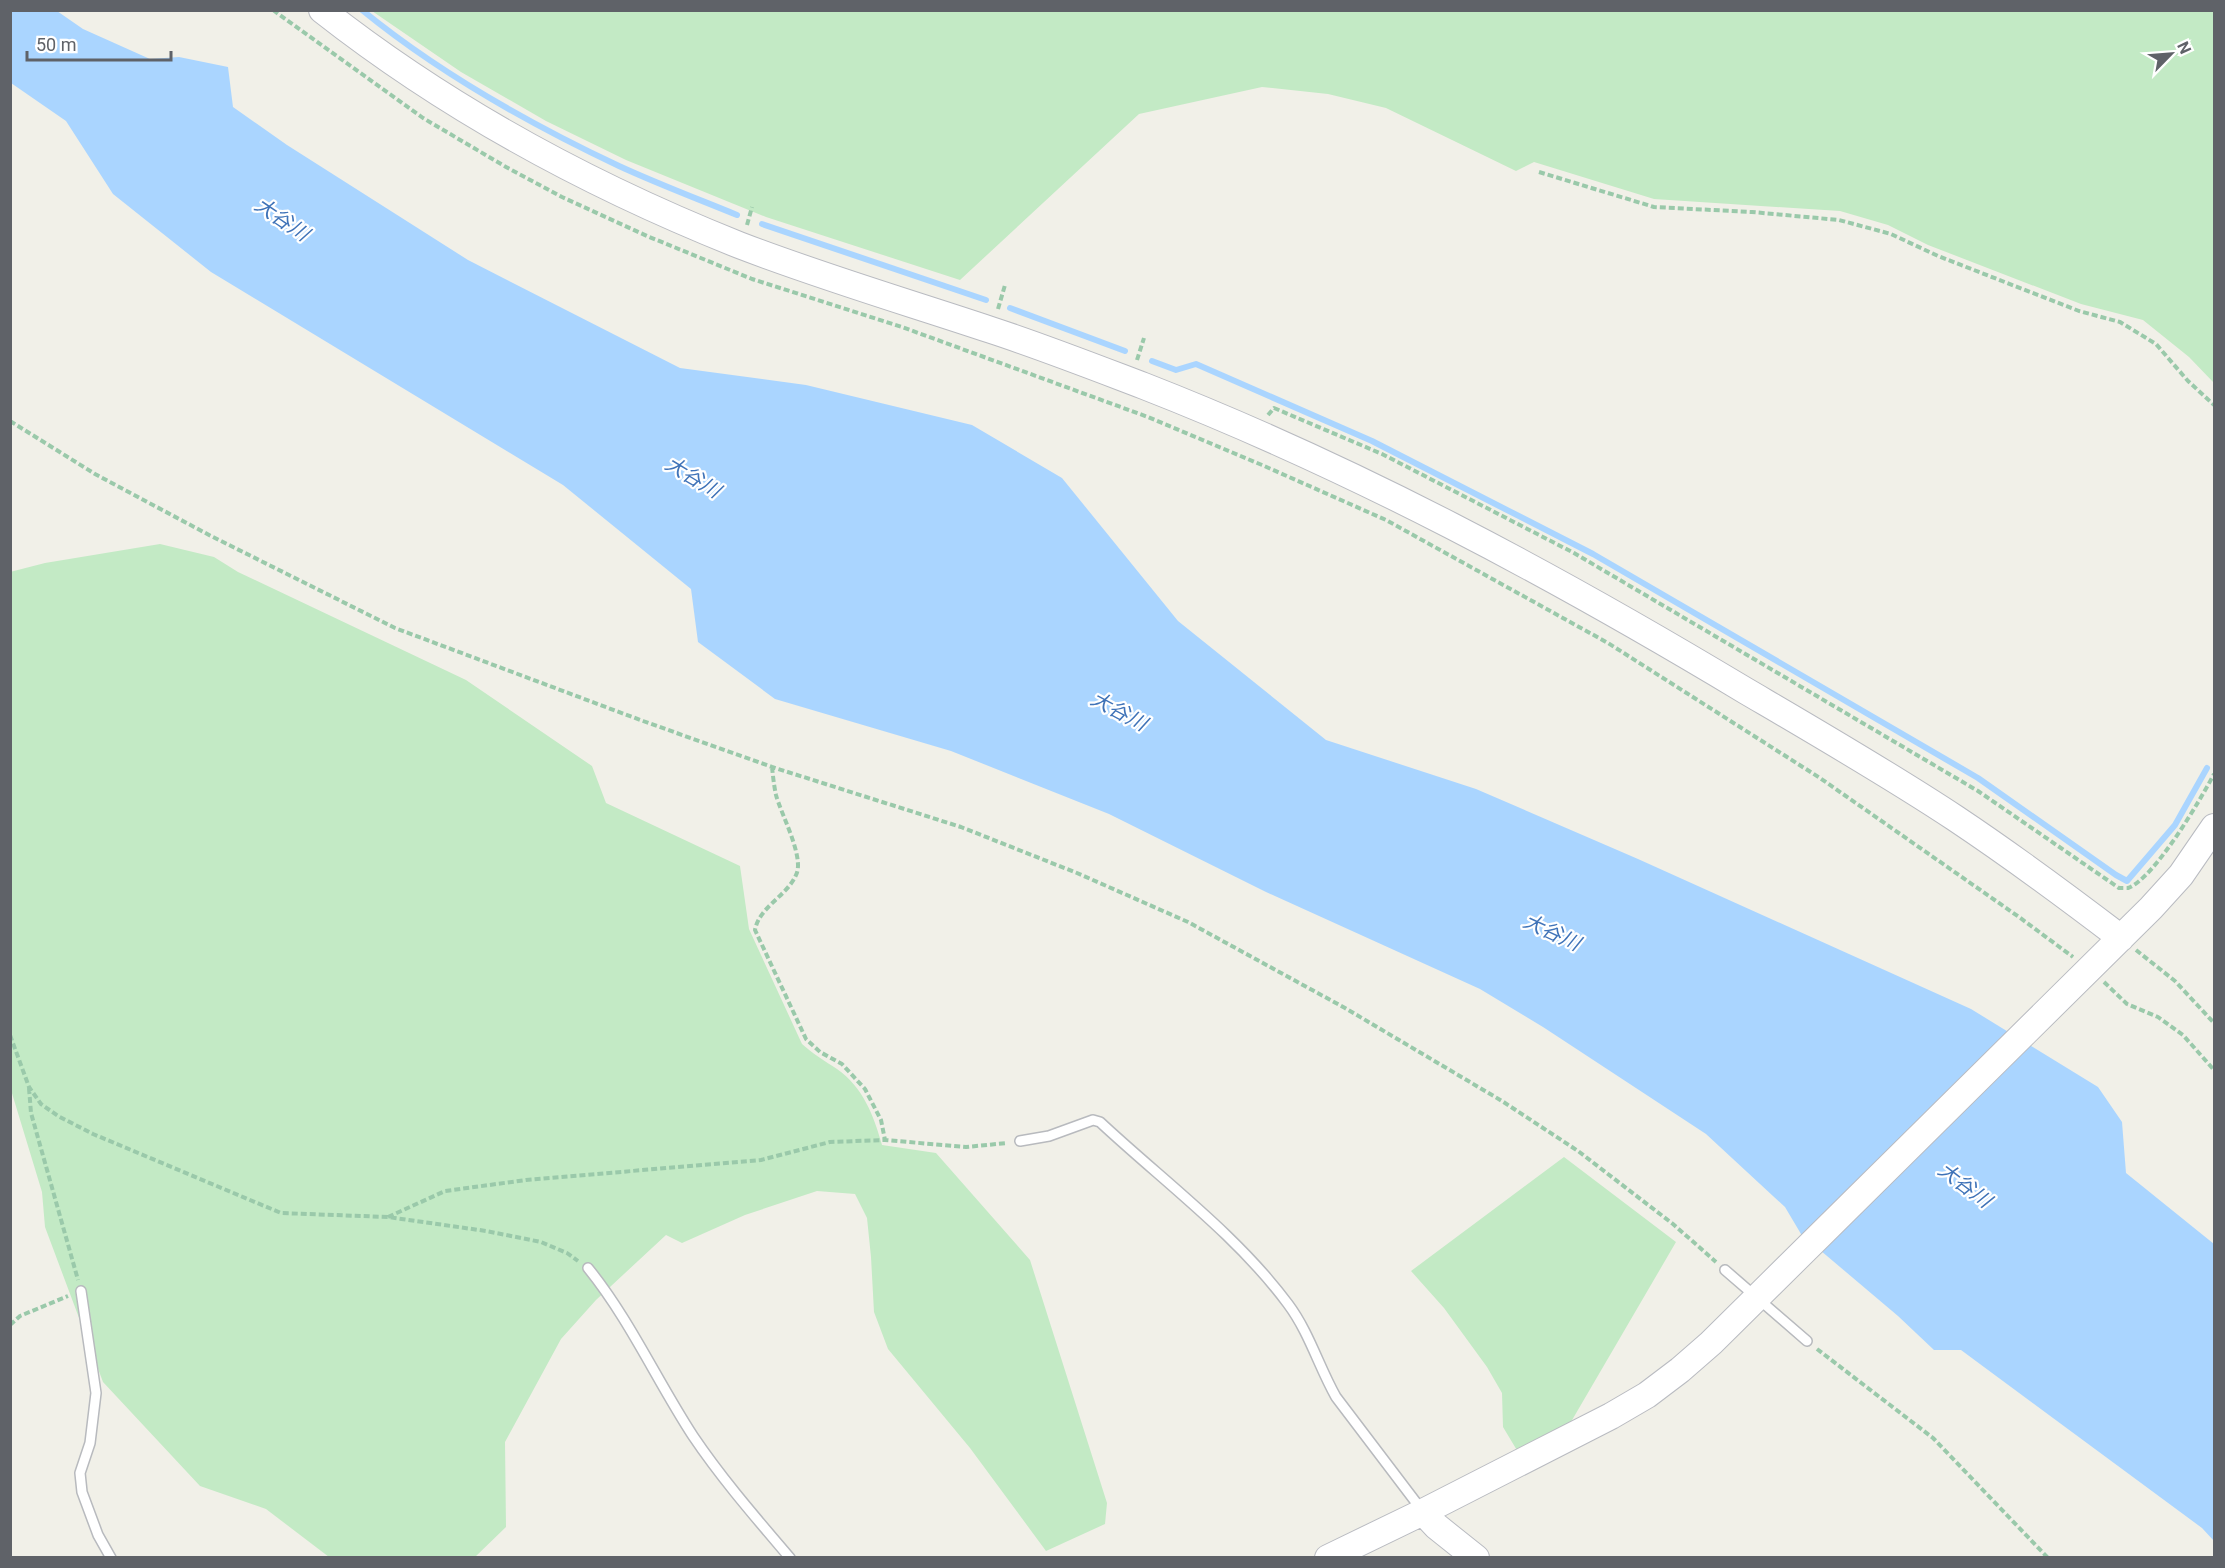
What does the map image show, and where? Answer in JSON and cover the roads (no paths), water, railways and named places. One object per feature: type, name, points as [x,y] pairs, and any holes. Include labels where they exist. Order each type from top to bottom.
[{"type":"street","points":[[322,10],[405,70],[468,110],[579,172],[672,217],[804,268],[1023,341],[1147,387],[1411,504],[1576,592],[1694,660],[1955,818],[2031,870],[2121,938]]},
{"type":"street","points":[[1328,1557],[1423,1512],[1611,1416],[1647,1395],[1688,1363],[2121,938],[2181,875],[2214,827]]},
{"type":"street","points":[[1423,1512],[1436,1526],[1476,1557]]},
{"type":"lane","points":[[1020,1141],[1049,1136],[1093,1120],[1100,1122],[1228,1237],[1290,1306],[1336,1397],[1423,1512]]},
{"type":"lane","points":[[588,1269],[608,1292],[693,1436],[741,1500],[790,1557]]},
{"type":"lane","points":[[1725,1270],[1758,1296],[1807,1341]]},
{"type":"lane","points":[[81,1291],[96,1393],[90,1443],[80,1473],[82,1492],[98,1535],[111,1557]]},
{"type":"water","name":"大谷川","points":[[11,11],[57,11],[83,29],[150,59],[179,57],[228,67],[233,107],[287,145],[468,260],[680,368],[806,385],[972,425],[1062,478],[1178,621],[1326,740],[1476,789],[1638,859],[1971,1009],[2098,1087],[2122,1122],[2126,1173],[2214,1244],[2214,1541],[2202,1528],[1961,1350],[1934,1350],[1898,1316],[1801,1234],[1785,1207],[1706,1134],[1543,1027],[1480,989],[1266,892],[1109,814],[951,751],[775,699],[698,642],[691,589],[563,485],[211,272],[113,194],[66,121],[11,83]]},
{"type":"waterway","points":[[362,10],[422,55],[519,115],[619,166],[737,215]]},
{"type":"waterway","points":[[762,224],[986,300]]},
{"type":"waterway","points":[[1010,308],[1125,351]]},
{"type":"waterway","points":[[1152,361],[1176,370],[1196,364],[1372,441],[1593,554],[1978,778],[2127,881],[2175,825],[2207,768]]}]
